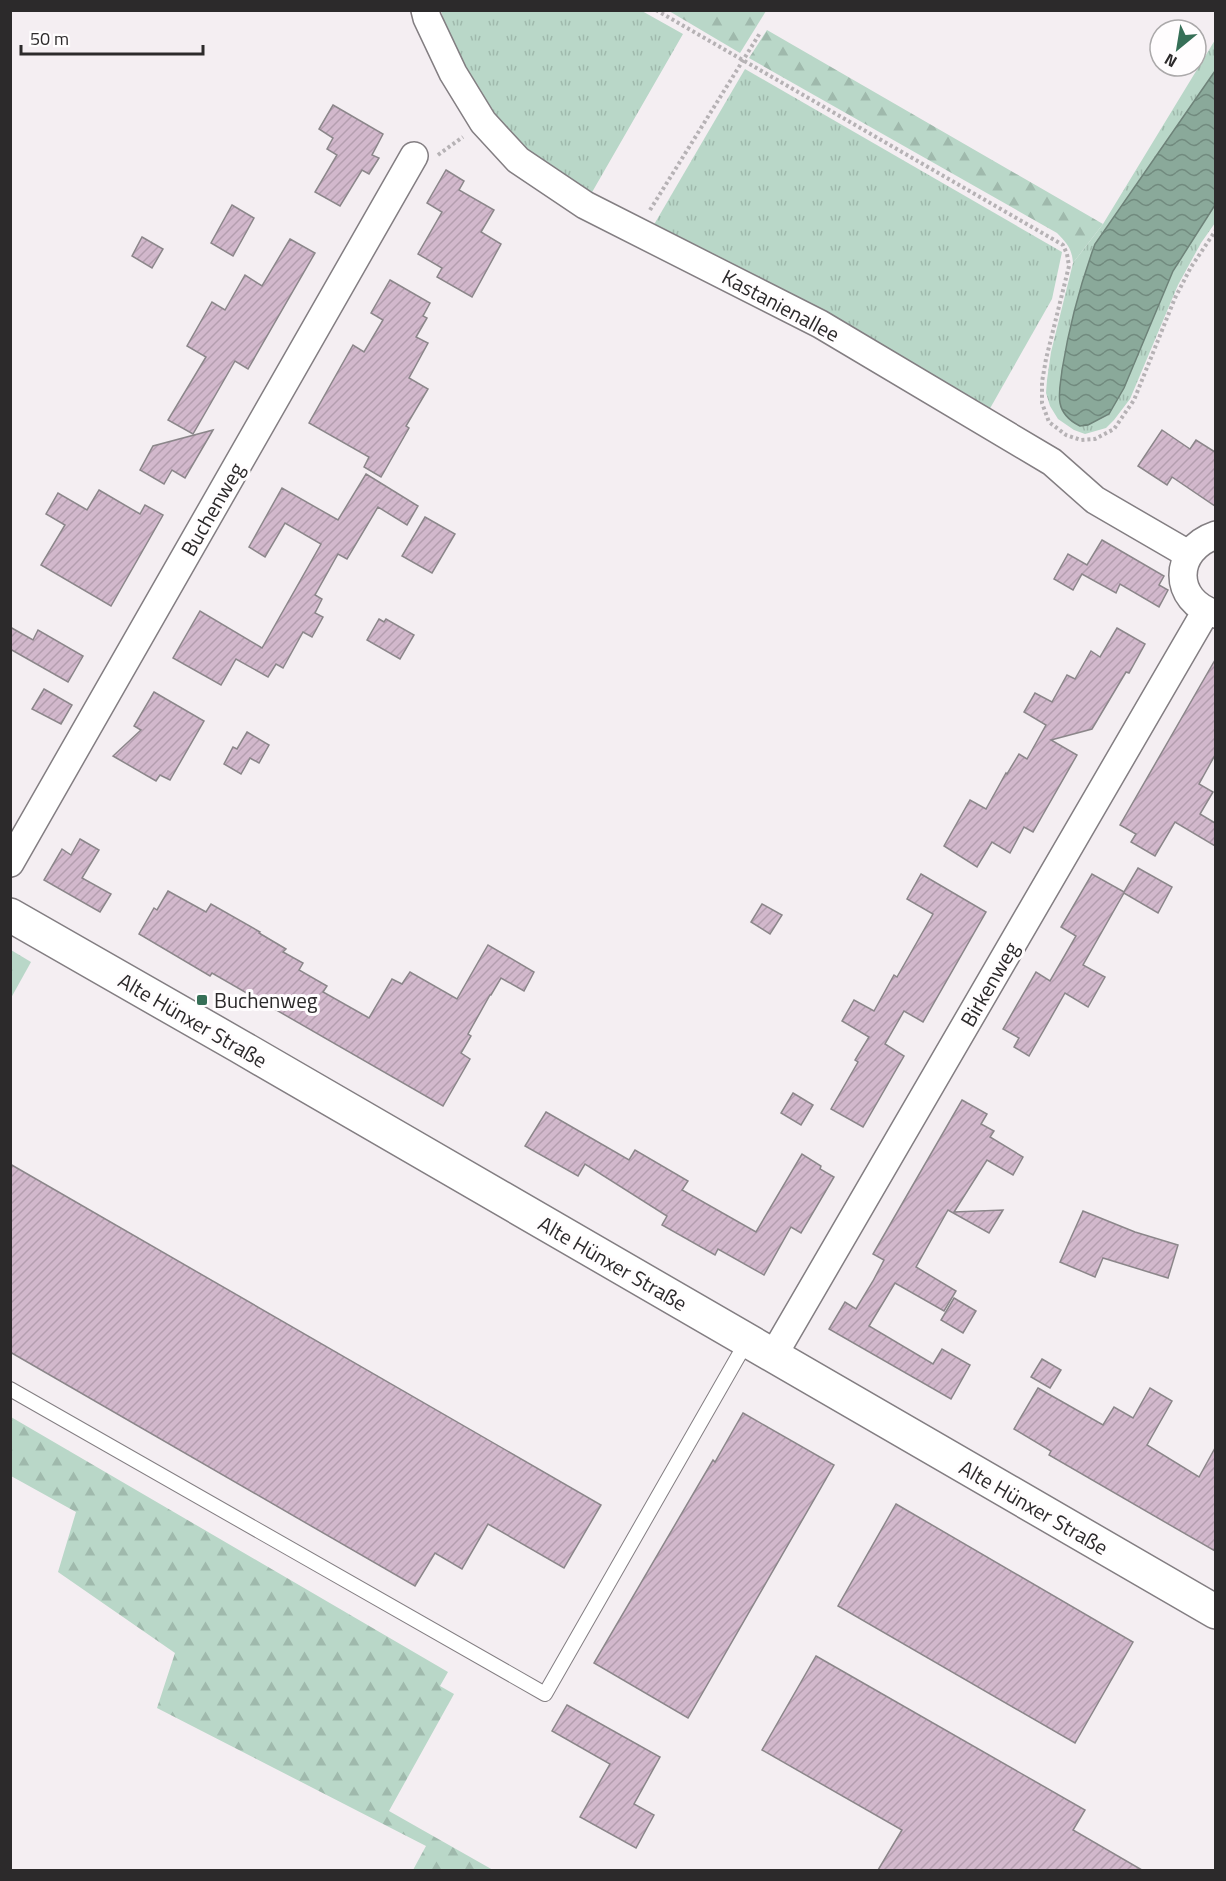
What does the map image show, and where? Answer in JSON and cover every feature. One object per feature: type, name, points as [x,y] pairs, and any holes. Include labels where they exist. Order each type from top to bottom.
[{"type":"street","name":"Kastanienallee","points":[[425,10],[453,74],[483,122],[518,160],[585,205],[820,324],[1052,462],[1095,500],[1188,554]]},
{"type":"street","name":"Buchenweg","points":[[10,863],[414,156]]},
{"type":"street","points":[[1211,613],[1196,604],[1188,594],[1184,581],[1184,568],[1188,554],[1205,539],[1215,535]]},
{"type":"street","name":"Birkenweg","points":[[760,1349],[1211,613]]},
{"type":"street","name":"Alte Hünxer Straße","points":[[10,915],[1215,1612]]},
{"type":"lane","points":[[10,1389],[545,1694],[760,1349]]},
{"type":"path","points":[[656,10],[1063,245],[1069,266],[1046,358],[1042,382],[1042,403],[1050,422],[1066,435],[1081,440],[1095,439],[1114,429],[1134,400],[1175,298],[1191,267],[1215,230]]},
{"type":"path","points":[[638,231],[760,33]]},
{"type":"path","points":[[414,156],[430,161],[483,122]]},
{"type":"green space","points":[[441,11],[642,11],[683,34],[591,194],[531,152],[503,124],[465,67]]},
{"type":"green space","points":[[669,11],[766,11],[740,53]]},
{"type":"green space","points":[[767,30],[1103,224],[1073,263],[1068,246],[1057,233],[749,58]]},
{"type":"green space","points":[[1215,40],[1215,223],[1178,285],[1130,399],[1106,428],[1085,434],[1074,430],[1058,419],[1050,406],[1046,393],[1051,352],[1073,263],[1103,224],[1192,78],[1208,78],[1208,52]]},
{"type":"green space","points":[[745,69],[1062,252],[1052,299],[988,412],[652,228]]},
{"type":"green space","points":[[11,950],[31,962],[11,998]]},
{"type":"green space","points":[[11,1417],[448,1672],[440,1686],[454,1694],[389,1811],[493,1870],[413,1870],[426,1846],[157,1708],[175,1653],[58,1572],[76,1512],[11,1476]]},
{"type":"water","points":[[1215,71],[1215,205],[1173,271],[1124,388],[1109,414],[1088,425],[1080,426],[1063,411],[1059,391],[1072,322],[1095,244]]},
{"type":"building","points":[[333,105],[383,134],[372,155],[379,158],[369,174],[362,170],[340,206],[315,192],[337,155],[327,149],[333,138],[319,129]]},
{"type":"building","points":[[446,170],[464,181],[459,190],[494,210],[481,232],[501,244],[472,297],[437,277],[442,268],[418,254],[442,212],[427,203]]},
{"type":"building","points":[[232,205],[254,218],[233,256],[211,243]]},
{"type":"building","points":[[142,237],[163,249],[152,268],[132,256]]},
{"type":"building","points":[[290,239],[315,253],[248,369],[235,361],[193,434],[168,420],[206,357],[187,346],[212,302],[225,310],[245,275],[262,286]]},
{"type":"building","points":[[390,280],[430,303],[423,316],[427,318],[416,337],[428,343],[409,378],[428,389],[406,426],[409,428],[381,477],[364,467],[369,457],[309,423],[353,345],[364,352],[383,320],[371,313]]},
{"type":"building","points":[[213,430],[185,478],[172,470],[164,484],[140,470],[153,446]]},
{"type":"building","points":[[1162,430],[1190,449],[1196,440],[1215,452],[1215,506],[1172,477],[1167,485],[1138,466]]},
{"type":"building","points":[[366,474],[418,506],[407,525],[378,507],[347,559],[338,554],[315,595],[322,599],[315,613],[323,617],[312,637],[303,632],[283,668],[276,664],[268,677],[236,659],[221,685],[173,658],[200,611],[262,648],[321,544],[285,523],[265,557],[249,547],[282,488],[338,520]]},
{"type":"building","points":[[99,490],[140,514],[145,505],[163,515],[111,606],[41,565],[65,525],[46,514],[58,493],[87,510]]},
{"type":"building","points":[[425,517],[455,534],[432,573],[402,556]]},
{"type":"building","points":[[1102,540],[1164,576],[1159,585],[1168,590],[1159,607],[1120,584],[1116,593],[1082,574],[1073,590],[1054,579],[1068,554],[1087,565]]},
{"type":"building","points":[[379,619],[384,622],[386,619],[414,635],[400,659],[367,640]]},
{"type":"building","points":[[10,627],[33,640],[38,630],[83,656],[68,682],[10,649]]},
{"type":"building","points":[[1117,628],[1145,644],[1092,729],[1051,740],[1077,755],[1033,832],[1024,827],[1010,853],[992,842],[977,867],[944,846],[970,800],[986,809],[1019,754],[1027,759],[1046,725],[1024,712],[1035,693],[1052,702],[1067,675],[1075,679],[1091,651],[1100,657]]},
{"type":"building","points":[[1215,660],[1215,755],[1199,784],[1213,792],[1200,814],[1215,823],[1215,846],[1175,822],[1155,856],[1131,842],[1136,834],[1120,825]]},
{"type":"building","points":[[44,689],[72,705],[61,724],[32,709]]},
{"type":"building","points":[[154,692],[204,721],[170,780],[160,775],[156,781],[113,756],[141,730],[134,726]]},
{"type":"building","points":[[247,732],[269,745],[259,763],[250,758],[241,774],[224,764],[233,747],[237,749]]},
{"type":"building","points":[[80,839],[99,850],[82,878],[111,894],[100,912],[44,880],[62,849],[71,855]]},
{"type":"building","points":[[1138,868],[1172,887],[1158,913],[1124,893],[1083,965],[1105,977],[1088,1007],[1065,993],[1029,1056],[1014,1047],[1019,1038],[1003,1029],[1036,972],[1050,981],[1076,936],[1061,927],[1092,874],[1124,892]]},
{"type":"building","points":[[921,874],[986,912],[923,1022],[904,1011],[885,1044],[904,1056],[863,1127],[831,1109],[858,1062],[855,1060],[869,1037],[842,1021],[854,1000],[874,1011],[894,975],[897,977],[933,914],[907,899]]},
{"type":"building","points":[[168,891],[206,912],[211,904],[260,932],[286,949],[283,952],[303,963],[299,970],[327,986],[323,992],[369,1018],[392,979],[402,984],[410,972],[457,999],[488,945],[534,972],[524,991],[501,978],[468,1034],[471,1036],[461,1053],[470,1059],[443,1106],[212,973],[210,976],[139,934],[154,908],[157,910]]},
{"type":"building","points":[[762,904],[782,915],[770,934],[751,922]]},
{"type":"building","points":[[793,1093],[813,1105],[801,1125],[781,1113]]},
{"type":"building","points":[[962,1100],[987,1114],[981,1124],[994,1131],[990,1137],[1023,1157],[1013,1175],[987,1160],[954,1212],[1003,1210],[989,1233],[948,1210],[916,1267],[956,1291],[944,1311],[895,1283],[869,1326],[933,1364],[942,1349],[970,1365],[951,1399],[829,1329],[845,1302],[856,1309],[873,1281],[884,1260],[873,1254]]},
{"type":"building","points":[[546,1112],[629,1160],[635,1150],[688,1181],[682,1190],[756,1232],[802,1154],[834,1177],[801,1233],[791,1227],[764,1275],[718,1249],[715,1255],[662,1225],[667,1216],[585,1164],[578,1176],[525,1146]]},
{"type":"building","points":[[10,1164],[601,1505],[564,1568],[488,1524],[462,1569],[435,1553],[415,1586],[10,1352]]},
{"type":"building","points":[[1083,1211],[1135,1232],[1178,1245],[1168,1278],[1103,1258],[1095,1277],[1060,1262]]},
{"type":"building","points":[[954,1298],[976,1311],[963,1333],[941,1320]]},
{"type":"building","points":[[1042,1359],[1061,1370],[1050,1388],[1031,1377]]},
{"type":"building","points":[[1038,1388],[1103,1425],[1114,1407],[1133,1418],[1150,1388],[1172,1401],[1147,1445],[1199,1477],[1215,1448],[1215,1551],[1049,1455],[1051,1451],[1014,1429]]},
{"type":"building","points":[[743,1413],[834,1465],[688,1718],[594,1663]]},
{"type":"building","points":[[896,1504],[1133,1642],[1075,1743],[838,1606]]},
{"type":"building","points":[[816,1656],[1085,1810],[1073,1830],[1142,1870],[878,1870],[902,1830],[762,1750]]},
{"type":"building","points":[[567,1705],[660,1757],[634,1804],[654,1815],[636,1848],[580,1817],[610,1764],[552,1731]]},
{"type":"place","name":"Buchenweg","points":[[202,1000]]}]
